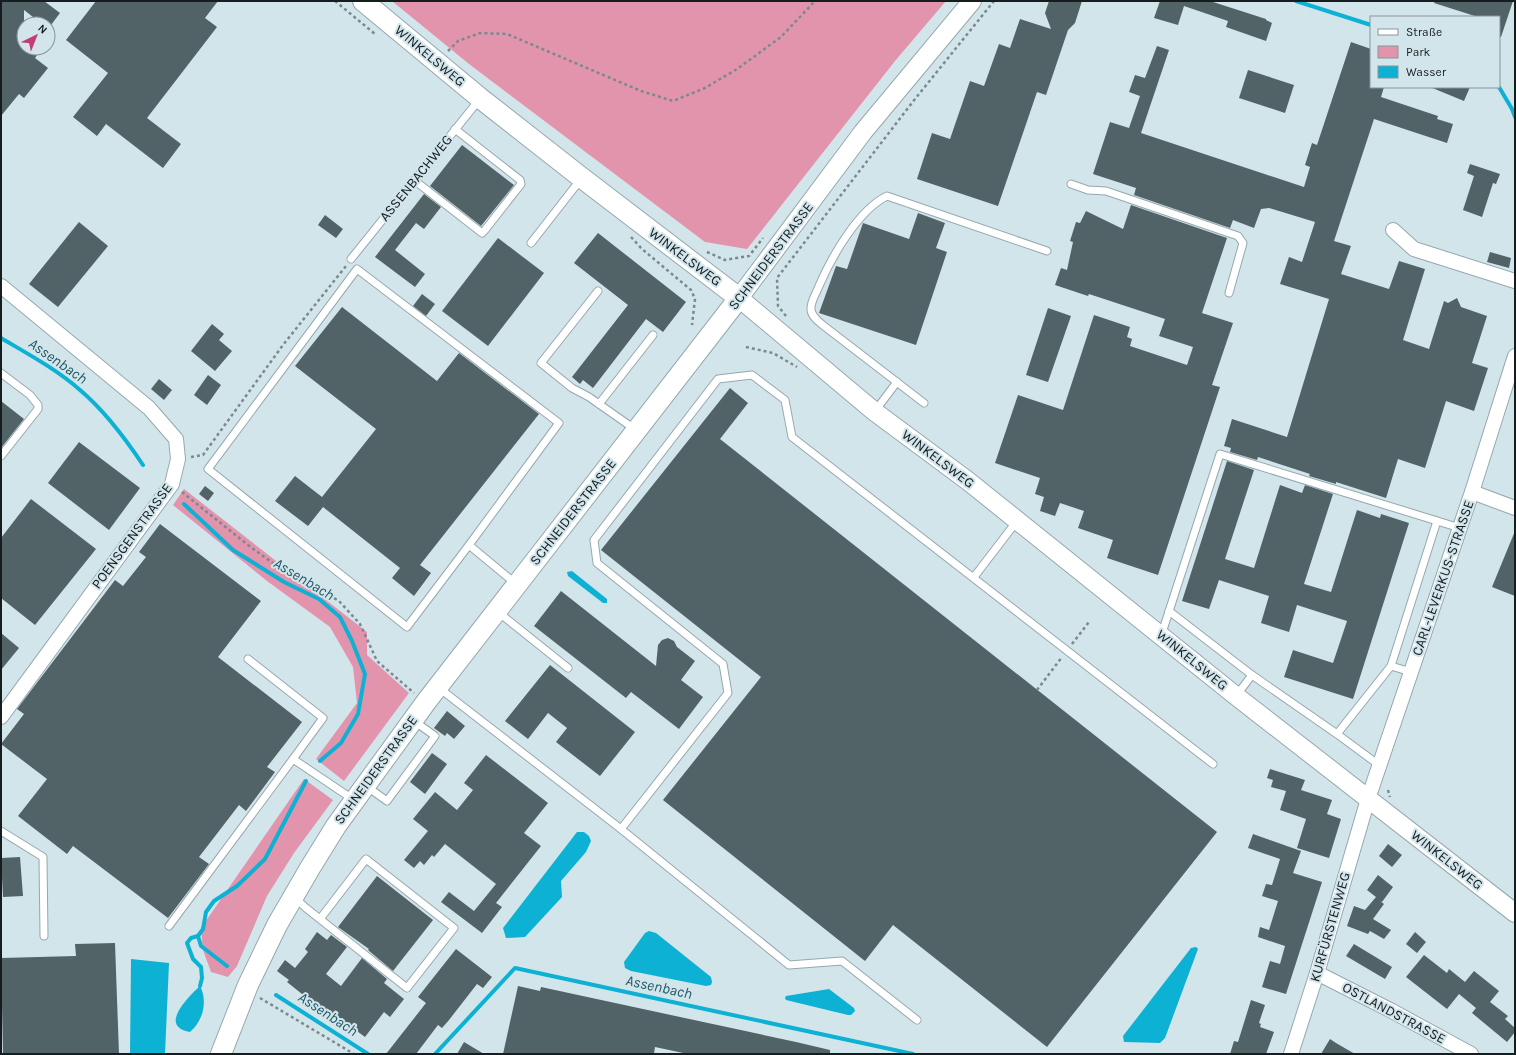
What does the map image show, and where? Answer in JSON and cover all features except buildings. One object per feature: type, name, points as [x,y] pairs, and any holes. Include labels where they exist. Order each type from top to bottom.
[{"type":"main road","name":"WINKELSWEG","points":[[363,1],[480,98],[739,298]]},
{"type":"main road","name":"SCHNEIDERSTRASSE","points":[[222,1054],[248,985],[277,925],[332,832],[412,720],[739,298]]},
{"type":"street","name":"SCHNEIDERSTRASSE","points":[[739,298],[863,132],[972,1]]},
{"type":"street","points":[[1393,230],[1414,249],[1515,281]]},
{"type":"street","name":"POENSGENSTRASSE","points":[[1,286],[149,408],[176,439],[178,459],[172,484],[1,717]]},
{"type":"street","name":"WINKELSWEG","points":[[739,298],[875,412],[968,481],[1236,696],[1515,913]]},
{"type":"street","name":"CARL-LEVERKUS-STRASSE","points":[[1368,799],[1472,492],[1515,356]]},
{"type":"street","points":[[1472,492],[1515,508]]},
{"type":"street","name":"KURFÜRSTENWEG","points":[[1292,1054],[1368,799]]},
{"type":"street","name":"OSTLANDSTRASSE","points":[[1317,973],[1392,1011],[1471,1054]]},
{"type":"lane","name":"ASSENBACHWEG","points":[[351,259],[480,98]]},
{"type":"lane","points":[[414,180],[482,233],[485,230],[521,184],[520,180],[455,129]]},
{"type":"lane","points":[[531,243],[582,178]]},
{"type":"lane","points":[[1070,184],[1088,190],[1106,191],[1238,236],[1243,242],[1229,293]]},
{"type":"lane","points":[[924,403],[824,326],[814,317],[811,310],[812,303],[829,262],[856,223],[874,205],[887,196],[1047,251]]},
{"type":"lane","points":[[357,269],[560,423],[470,545],[407,627],[208,469],[357,269]]},
{"type":"lane","points":[[598,291],[541,363],[572,388],[636,430]]},
{"type":"lane","points":[[598,404],[653,335]]},
{"type":"lane","points":[[1,372],[30,396],[38,405],[38,408],[1,456]]},
{"type":"lane","points":[[621,829],[728,693],[723,664],[597,562],[594,540],[718,379],[752,374],[785,400],[792,437],[1213,764]]},
{"type":"lane","points":[[875,412],[897,382]]},
{"type":"lane","points":[[1161,636],[1220,454],[1460,528]]},
{"type":"lane","points":[[974,577],[1017,521]]},
{"type":"lane","points":[[1337,734],[1391,666],[1437,521]]},
{"type":"lane","points":[[470,545],[517,584]]},
{"type":"lane","points":[[496,611],[568,668]]},
{"type":"lane","points":[[1169,611],[1252,675],[1379,765]]},
{"type":"lane","points":[[169,926],[323,718],[248,660]]},
{"type":"lane","points":[[1391,666],[1411,672]]},
{"type":"lane","points":[[1236,696],[1252,675]]},
{"type":"lane","points":[[432,694],[621,829],[789,965],[842,961],[917,1020]]},
{"type":"lane","points":[[292,759],[359,793],[387,802],[435,736],[412,720]]},
{"type":"lane","points":[[1,831],[43,857],[44,936]]},
{"type":"lane","points":[[293,897],[407,988],[454,928],[366,860],[320,918]]},
{"type":"path","points":[[444,48],[448,51],[458,41],[480,33],[508,34],[641,91],[673,101],[706,88],[737,69],[781,37],[815,1]]},
{"type":"path","points":[[777,278],[910,105],[994,1]]},
{"type":"path","points":[[705,251],[725,260],[749,256],[764,237]]},
{"type":"path","points":[[178,459],[203,455],[283,345],[351,259]]},
{"type":"path","points":[[746,347],[773,353],[802,371]]},
{"type":"path","points":[[172,484],[274,564],[339,601],[360,624],[377,661],[432,694]]},
{"type":"path","points":[[248,985],[262,999],[354,1054]]},
{"type":"green space","points":[[392,1],[946,1],[895,61],[747,249],[705,242],[469,64]]},
{"type":"green space","points":[[184,489],[367,632],[367,655],[409,693],[344,781],[316,759],[357,703],[353,667],[330,627],[267,581],[173,505]]},
{"type":"green space","points":[[304,779],[333,800],[294,853],[267,896],[237,966],[228,977],[211,972],[203,950],[201,928]]},
{"type":"water","points":[[572,571],[607,599],[607,603],[603,603],[568,576],[567,572]]},
{"type":"water","points":[[577,832],[584,832],[589,836],[591,841],[586,852],[561,881],[562,897],[525,937],[506,938],[503,928]]},
{"type":"water","points":[[649,931],[656,933],[711,977],[711,985],[706,986],[631,971],[625,968],[624,962],[645,933]]},
{"type":"water","points":[[1196,947],[1198,949],[1165,1038],[1160,1043],[1124,1042],[1123,1036],[1191,948]]},
{"type":"water","points":[[131,959],[169,963],[165,1054],[130,1054]]},
{"type":"water","points":[[200,986],[204,998],[203,1010],[201,1017],[190,1032],[181,1029],[176,1024],[176,1018],[178,1011],[183,1004]]},
{"type":"water","points":[[829,989],[854,1008],[855,1011],[851,1015],[786,1000],[785,998],[786,996]]},
{"type":"waterway","points":[[1296,1],[1370,25]]},
{"type":"waterway","points":[[1500,88],[1515,117]]},
{"type":"waterway","name":"Assenbach","points":[[1,338],[52,369],[71,382],[89,398],[114,425],[143,465]]},
{"type":"waterway","name":"Assenbach","points":[[184,504],[233,550],[284,582],[319,599],[340,617],[352,641],[365,674],[358,714],[341,743],[320,761]]},
{"type":"waterway","name":"Assenbach","points":[[227,966],[201,946],[198,936],[203,929],[206,912],[214,901],[237,886],[265,859],[306,781]]},
{"type":"waterway","points":[[198,936],[191,938],[187,943],[193,959],[201,967],[202,978],[200,986]]},
{"type":"waterway","name":"Assenbach","points":[[435,1054],[515,968],[913,1054]]},
{"type":"waterway","name":"Assenbach","points":[[276,995],[368,1054]]}]
